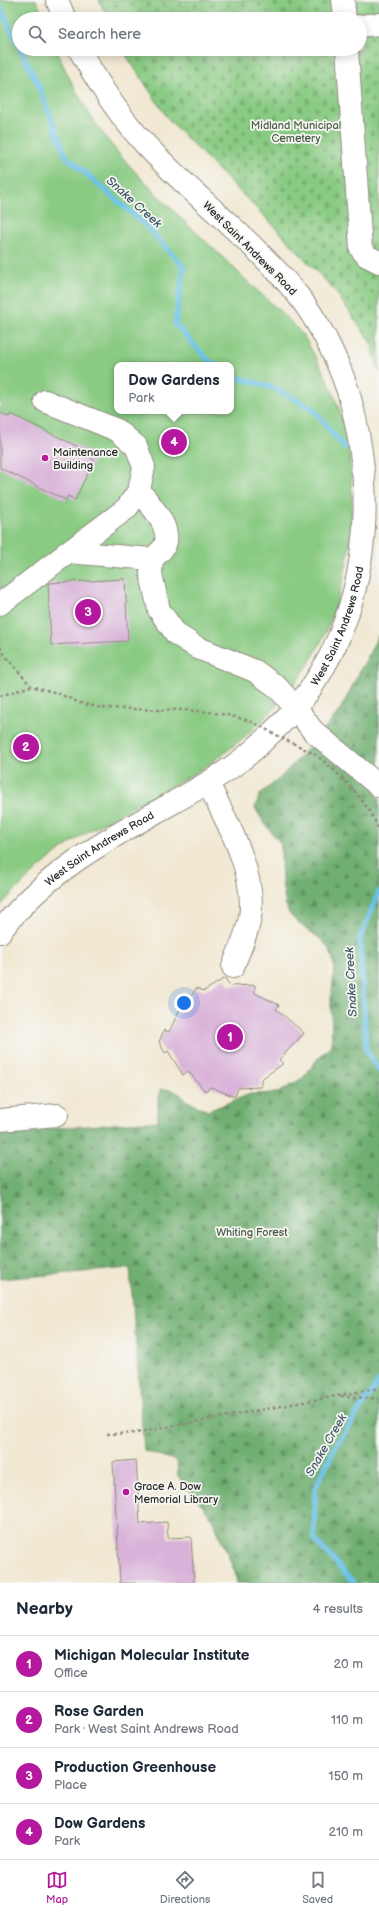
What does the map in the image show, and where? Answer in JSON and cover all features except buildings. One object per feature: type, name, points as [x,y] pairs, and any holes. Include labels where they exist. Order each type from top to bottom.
[{"type":"street","points":[[57,0],[62,12]]},
{"type":"street","points":[[343,0],[344,12]]},
{"type":"street","points":[[367,25],[379,24]]},
{"type":"street","name":"West Saint Andrews Road","points":[[0,932],[7,907],[39,889],[68,866],[98,846],[208,783],[246,757],[296,708],[316,679],[332,651],[347,619],[359,586],[367,552],[370,512],[368,474],[355,408],[337,360],[316,321],[297,295],[275,270],[145,144],[98,83],[83,56]]},
{"type":"street","points":[[347,56],[361,249],[367,256],[379,262]]},
{"type":"street","points":[[0,604],[66,552],[127,508],[139,490],[144,467],[136,446],[117,430],[45,401]]},
{"type":"street","points":[[139,490],[160,519],[167,535],[165,546],[152,559],[151,574],[159,610],[176,634],[198,648],[255,671],[278,687],[318,736],[379,786]]},
{"type":"street","points":[[66,552],[152,559]]},
{"type":"street","points":[[208,783],[235,839],[249,877],[251,906],[248,928],[232,967]]},
{"type":"street","points":[[0,1120],[57,1115]]},
{"type":"path","points":[[0,647],[7,658],[31,686]]},
{"type":"path","points":[[0,696],[31,686],[57,692],[80,703],[102,708],[161,710],[183,709],[242,719],[315,754],[336,772],[357,795],[376,821],[379,830]]},
{"type":"path","points":[[107,1434],[136,1433],[379,1388]]},
{"type":"path","points":[[337,1395],[379,1399]]},
{"type":"green space","points":[[0,0],[36,0],[41,12],[12,12],[12,56],[59,56],[84,105],[110,144],[165,203],[301,333],[327,379],[342,419],[350,459],[352,502],[349,551],[338,599],[330,622],[320,644],[307,666],[277,705],[245,736],[209,764],[178,783],[81,836],[38,869],[0,906]]},
{"type":"green space","name":"Midland Municipal Cemetery","points":[[99,0],[379,0],[379,372],[371,343],[335,291],[269,221],[169,120],[127,56],[367,56],[367,12],[105,12]]},
{"type":"green space","name":"Whiting Forest","points":[[379,634],[379,1583],[237,1583],[235,1572],[212,1518],[178,1476],[177,1461],[144,1451],[130,1268],[0,1279],[0,1132],[158,1121],[158,1101],[161,1089],[172,1090],[180,1094],[187,1101],[208,1111],[250,1094],[278,1093],[304,1077],[318,1058],[332,1045],[331,999],[334,976],[333,958],[327,947],[318,937],[291,916],[285,902],[283,892],[281,844],[265,824],[255,808],[260,794],[280,778],[314,742],[340,710]]},
{"type":"waterway","name":"Snake Creek","points":[[0,7],[12,32]]},
{"type":"waterway","name":"Snake Creek","points":[[24,56],[37,82],[66,156],[145,225],[184,267],[175,324],[211,362]]},
{"type":"waterway","name":"Snake Creek","points":[[234,375],[239,378],[274,388],[313,409],[344,447]]},
{"type":"waterway","name":"Snake Creek","points":[[379,892],[360,938],[366,1049],[379,1071]]},
{"type":"waterway","name":"Snake Creek","points":[[354,1583],[314,1539],[315,1488],[337,1444],[379,1381]]},
{"type":"place","name":"Dow Gardens","points":[[174,442]]},
{"type":"place","name":"Maintenance Building","points":[[45,458]]},
{"type":"place","name":"Production Greenhouse","points":[[88,612]]},
{"type":"place","name":"Rose Garden","points":[[26,747]]},
{"type":"place","name":"Michigan Molecular Institute","points":[[230,1037]]},
{"type":"place","name":"Grace A. Dow Memorial Library","points":[[126,1492]]}]
